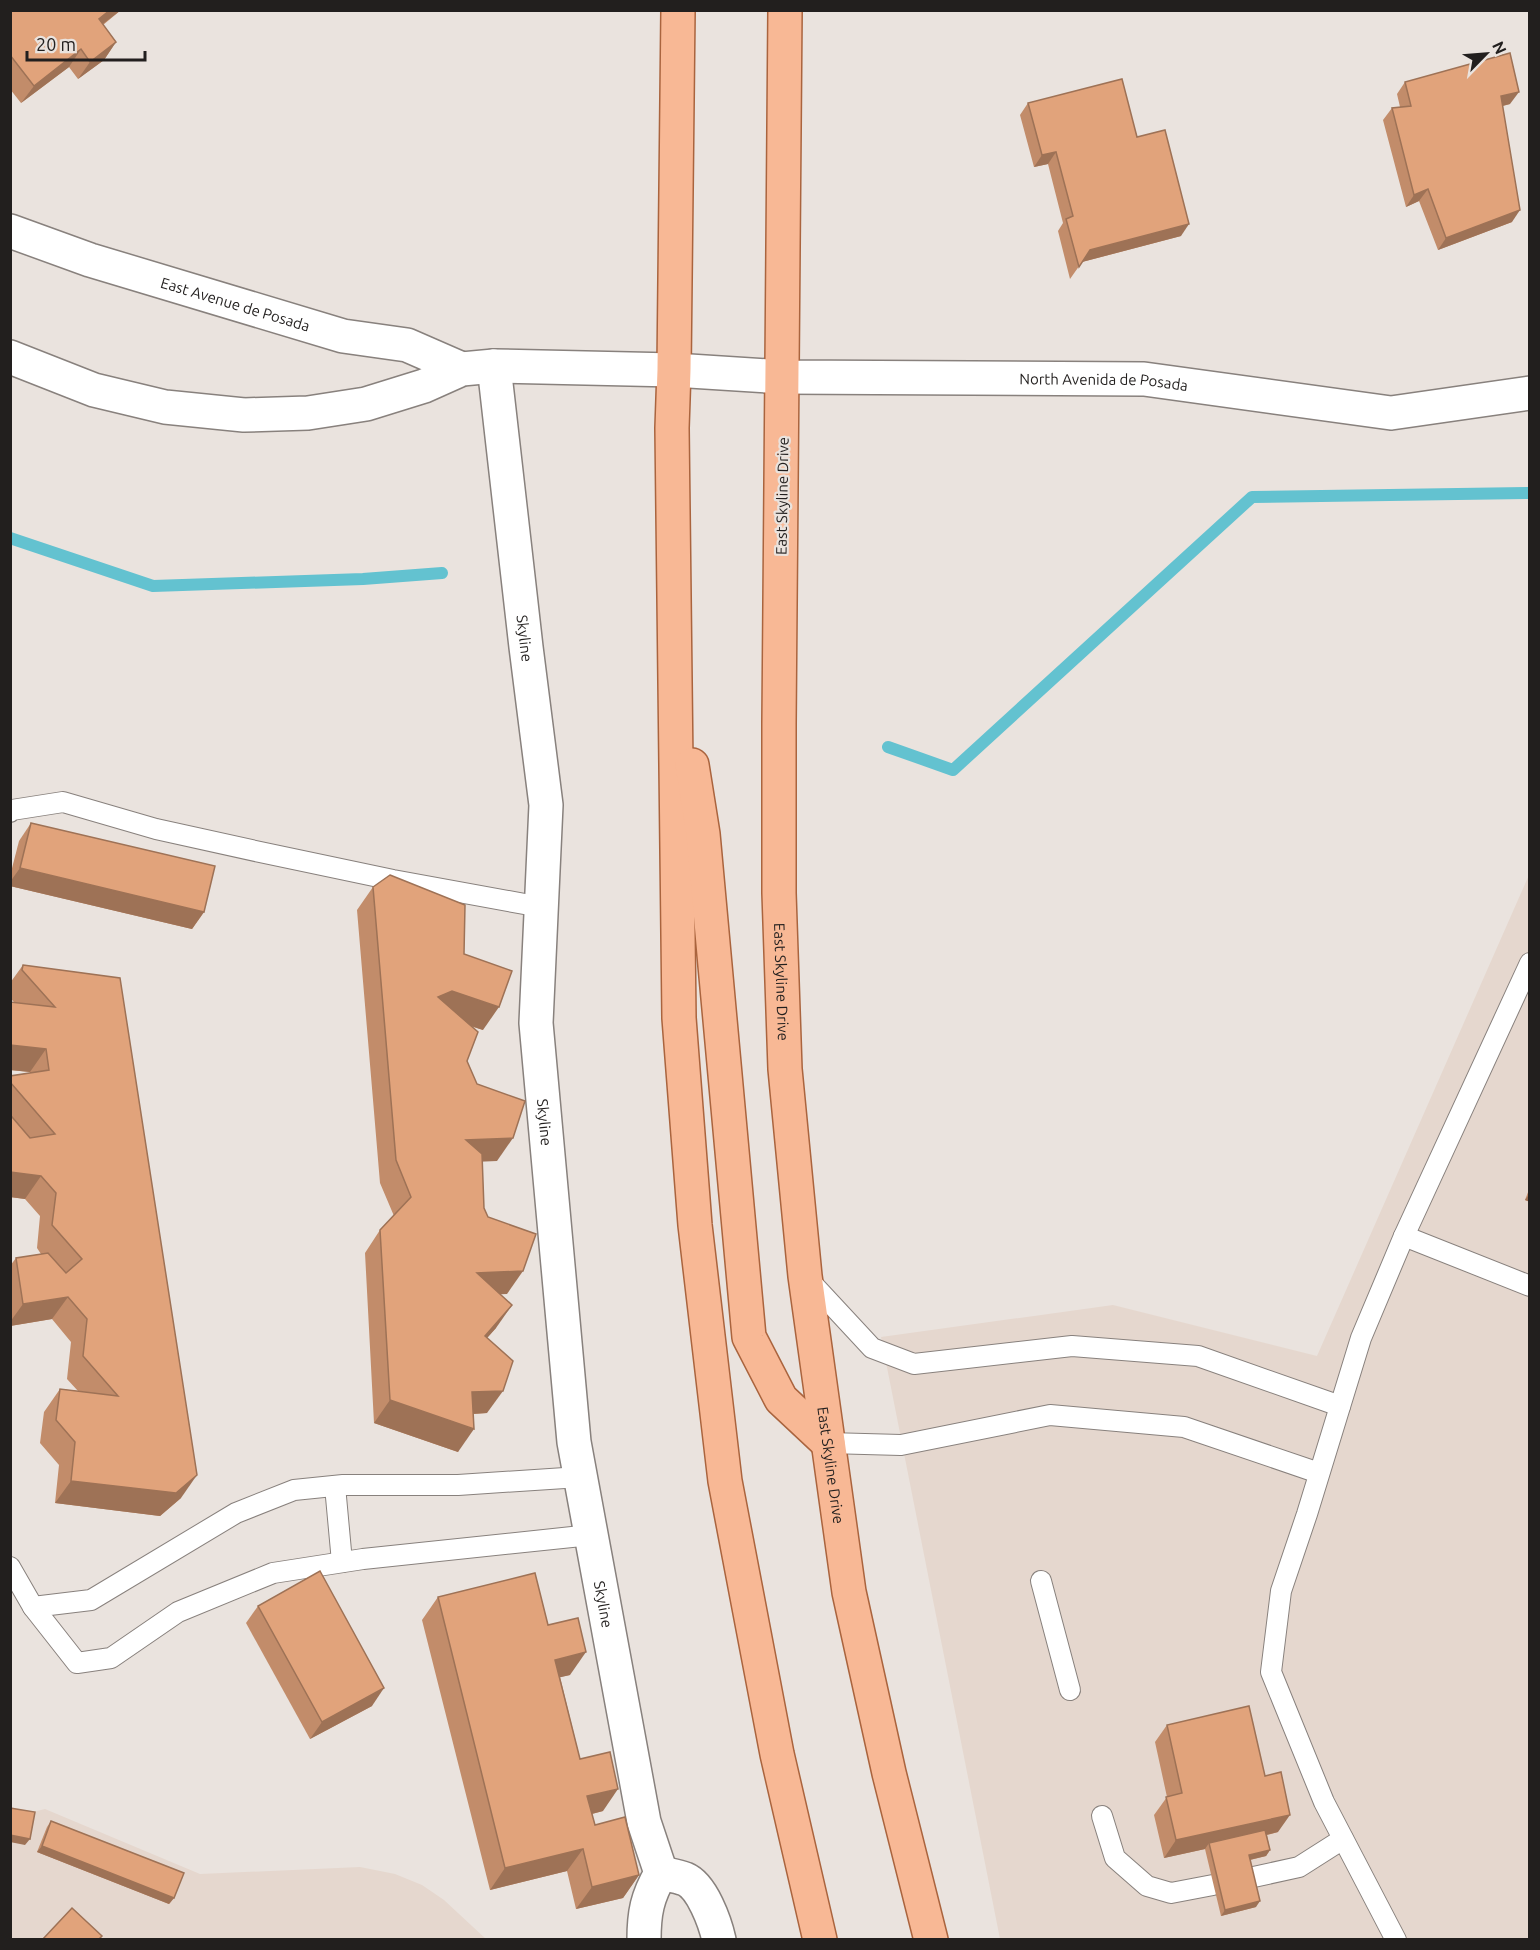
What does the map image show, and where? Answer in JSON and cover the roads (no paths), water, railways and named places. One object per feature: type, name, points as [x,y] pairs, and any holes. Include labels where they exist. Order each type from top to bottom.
[{"type":"main road","points":[[678,10],[672,428],[679,1018],[695,1226],[725,1481],[777,1754],[820,1940]]},
{"type":"main road","name":"East Skyline Drive","points":[[785,10],[779,723],[779,893],[785,1069],[805,1276],[849,1592],[889,1773],[931,1940]]},
{"type":"main road","points":[[675,651],[703,834],[749,1337],[781,1399],[828,1443]]},
{"type":"street","name":"East Avenue de Posada","points":[[10,231],[90,260],[343,336],[407,345],[462,369]]},
{"type":"street","name":"East Avenue de Posada","points":[[10,357],[104,393],[165,407],[244,415],[308,413],[366,404],[424,386],[462,369],[494,366],[674,370]]},
{"type":"street","name":"Skyline","points":[[494,366],[546,805],[536,1023],[574,1442],[644,1822],[661,1874]]},
{"type":"street","name":"North Avenida de Posada","points":[[674,370],[783,377],[1144,379],[1391,413],[1530,393]]},
{"type":"street","points":[[644,1940],[644,1917],[650,1892],[661,1874],[687,1879],[705,1900],[715,1923],[719,1940]]},
{"type":"lane","points":[[10,812],[63,802],[156,829],[393,880],[541,907]]},
{"type":"lane","points":[[1396,1940],[1324,1802],[1271,1672],[1281,1591],[1361,1338],[1404,1236],[1530,963]]},
{"type":"lane","points":[[1404,1236],[1530,1286]]},
{"type":"lane","points":[[805,1276],[872,1348],[914,1364],[1072,1346],[1198,1356],[1340,1406]]},
{"type":"lane","points":[[828,1443],[901,1445],[1050,1415],[1184,1426],[1319,1473]]},
{"type":"lane","points":[[33,1607],[91,1600],[236,1513],[294,1490],[335,1486],[458,1485],[580,1478]]},
{"type":"lane","points":[[335,1486],[342,1562]]},
{"type":"lane","points":[[10,1567],[33,1607],[77,1662],[111,1658],[178,1612],[273,1573],[342,1562],[591,1535]]},
{"type":"lane","points":[[1041,1581],[1070,1690]]},
{"type":"lane","points":[[1102,1816],[1115,1858],[1147,1886],[1171,1893],[1213,1885]]},
{"type":"lane","points":[[1249,1878],[1299,1867],[1343,1839]]},
{"type":"waterway","points":[[888,747],[953,770],[1252,497],[1530,493]]},
{"type":"waterway","points":[[10,538],[153,586],[363,579],[442,573]]}]
